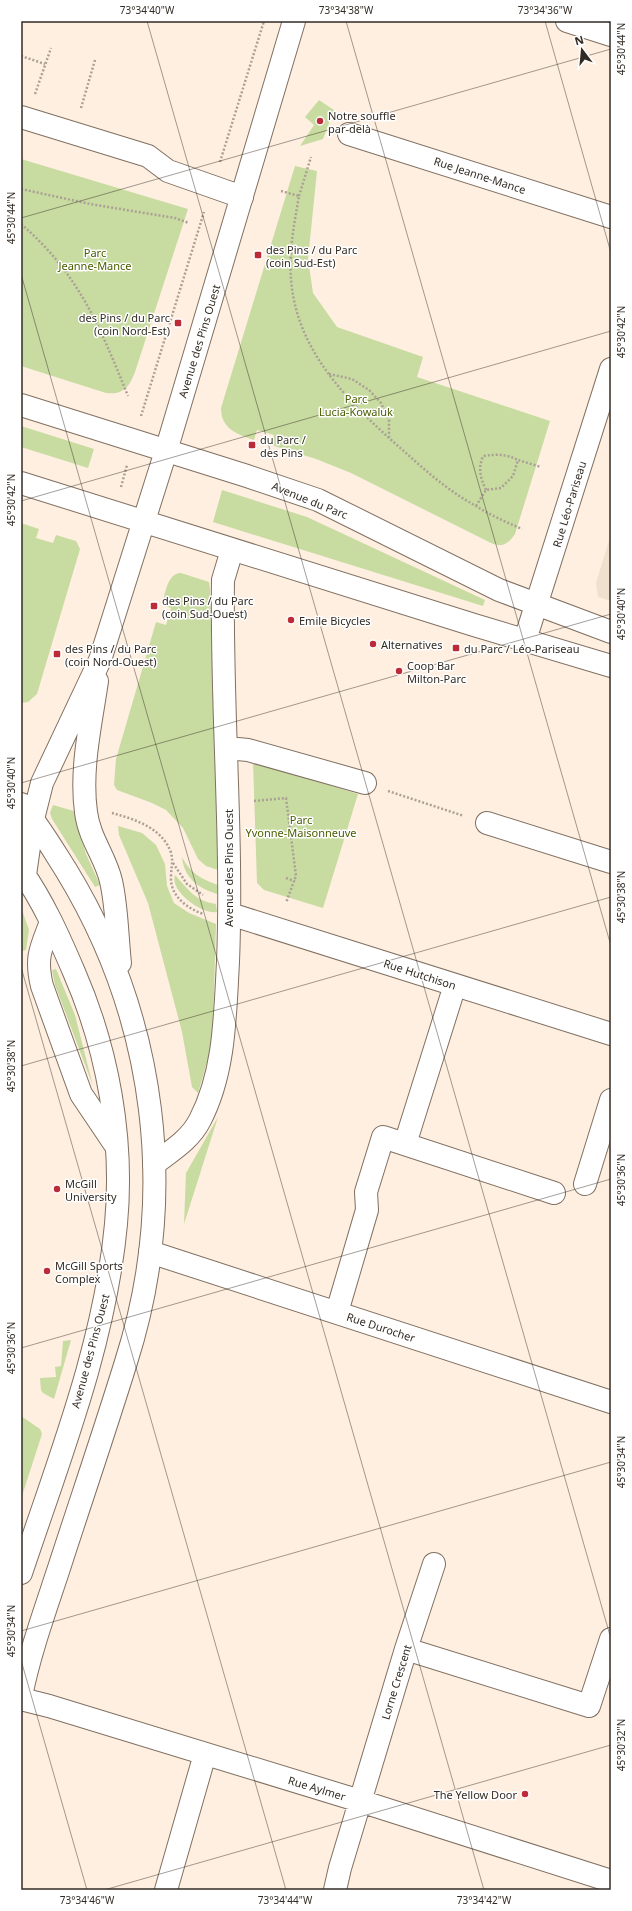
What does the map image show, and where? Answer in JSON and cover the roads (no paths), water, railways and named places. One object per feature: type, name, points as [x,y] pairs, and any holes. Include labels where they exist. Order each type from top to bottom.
[{"type":"main road","name":"Avenue des Pins Ouest","points":[[21,1573],[83,1384],[104,1306],[116,1224],[118,1183],[116,1146],[107,1076],[97,1036],[81,990],[51,922],[23,873],[27,812],[100,660],[166,451],[294,21]]},
{"type":"main road","points":[[567,21],[611,35]]},
{"type":"main road","points":[[24,118],[148,156],[168,171],[242,197]]},
{"type":"main road","name":"Rue Jeanne-Mance","points":[[349,134],[611,216]]},
{"type":"main road","name":"Rue Léo-Pariseau","points":[[525,640],[606,401],[611,369]]},
{"type":"main road","name":"Avenue du Parc","points":[[21,405],[318,500],[499,590],[611,632]]},
{"type":"main road","points":[[21,483],[232,550],[611,666]]},
{"type":"main road","name":"Avenue des Pins Ouest","points":[[154,1164],[190,1136],[201,1119],[220,1059],[224,1035],[220,915],[227,748],[223,580],[232,550]]},
{"type":"main road","name":"Avenue des Pins Ouest","points":[[100,660],[86,766],[85,804],[87,820],[94,841],[111,880],[124,994]]},
{"type":"main road","points":[[227,748],[248,750],[365,783]]},
{"type":"main road","name":"Avenue des Pins Ouest","points":[[21,1698],[34,1643],[127,1362],[143,1297],[150,1252],[153,1220],[154,1164],[153,1130],[146,1082],[137,1039],[124,994],[106,945],[89,910],[57,854],[27,812]]},
{"type":"main road","points":[[487,824],[611,862]]},
{"type":"main road","name":"Rue Hutchison","points":[[220,915],[455,985],[611,1034]]},
{"type":"main road","points":[[51,922],[38,956],[38,968],[42,986],[81,1094],[116,1146]]},
{"type":"main road","points":[[405,1144],[455,985]]},
{"type":"main road","points":[[585,1184],[611,1100]]},
{"type":"main road","points":[[337,1312],[367,1210],[366,1192],[383,1137],[554,1193]]},
{"type":"main road","name":"Rue Durocher","points":[[150,1252],[611,1402]]},
{"type":"main road","name":"Lorne Crescent","points":[[335,1890],[340,1868],[406,1649],[434,1564]]},
{"type":"main road","points":[[406,1649],[589,1706],[611,1639]]},
{"type":"main road","name":"Rue Aylmer","points":[[21,1698],[360,1801],[611,1881]]},
{"type":"main road","points":[[166,1890],[205,1754]]},
{"type":"place","name":"Notre souffle par-delà","points":[[320,121]]},
{"type":"place","name":"des Pins / du Parc (coin Sud-Est)","points":[[258,255]]},
{"type":"place","name":"des Pins / du Parc (coin Nord-Est)","points":[[178,323]]},
{"type":"place","name":"du Parc / des Pins","points":[[252,445]]},
{"type":"place","name":"des Pins / du Parc (coin Sud-Ouest)","points":[[154,606]]},
{"type":"place","name":"Emile Bicycles","points":[[291,620]]},
{"type":"place","name":"Alternatives","points":[[373,644]]},
{"type":"place","name":"du Parc / Léo-Pariseau","points":[[456,648]]},
{"type":"place","name":"des Pins / du Parc (coin Nord-Ouest)","points":[[57,654]]},
{"type":"place","name":"Coop Bar Milton-Parc","points":[[399,671]]},
{"type":"place","name":"McGill University","points":[[57,1189]]},
{"type":"place","name":"McGill Sports Complex","points":[[47,1271]]},
{"type":"place","name":"The Yellow Door","points":[[525,1794]]},
{"type":"park label","name":"Parc Jeanne-Mance","points":[[95,258]]},
{"type":"park label","name":"Parc Lucia-Kowaluk","points":[[356,404]]},
{"type":"park label","name":"Parc Yvonne-Maisonneuve","points":[[301,825]]}]
